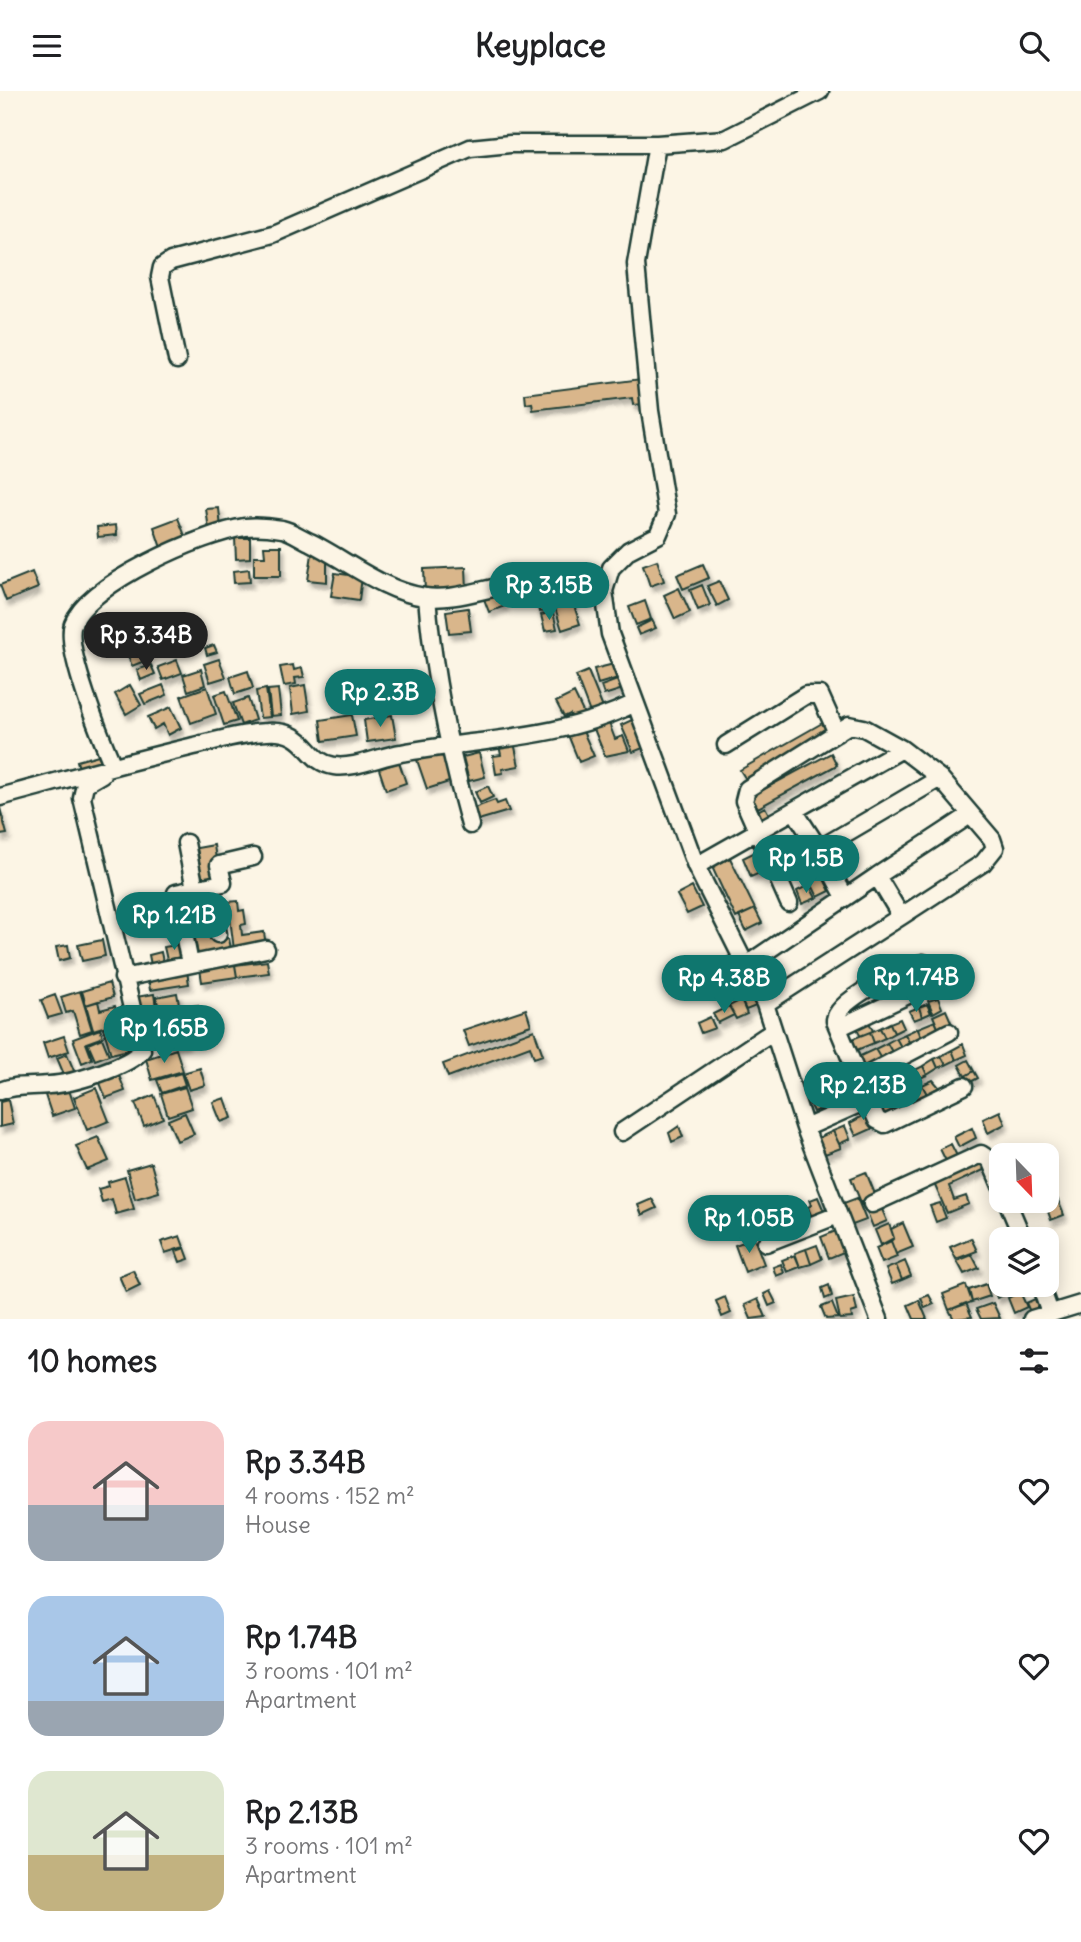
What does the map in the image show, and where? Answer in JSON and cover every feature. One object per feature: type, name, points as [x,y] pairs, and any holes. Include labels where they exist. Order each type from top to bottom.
[{"type":"street","points":[[177,360],[160,277],[162,267],[171,261],[273,234],[470,148],[510,144],[657,144],[725,139],[820,91]]},
{"type":"street","points":[[657,144],[643,207],[636,264],[650,411],[667,514],[658,535],[625,553],[611,568],[604,591],[610,634],[633,704],[696,866],[765,1004],[804,1128],[879,1319]]},
{"type":"street","points":[[113,766],[99,731],[71,638],[73,624],[87,603],[103,588],[195,542],[244,527],[286,530],[410,594],[427,597],[452,597],[491,586],[524,583],[604,591]]},
{"type":"street","points":[[427,597],[430,641],[447,745],[470,825]]},
{"type":"street","points":[[726,745],[806,695],[815,694],[824,700],[836,733]]},
{"type":"street","points":[[0,797],[113,766],[270,731],[300,738],[309,751],[332,766],[447,745],[577,726],[633,704]]},
{"type":"street","points":[[765,1004],[990,856],[995,848],[992,839],[940,778],[902,750],[856,725],[836,733],[747,789],[744,801],[755,831],[789,903]]},
{"type":"street","points":[[696,866],[902,750]]},
{"type":"street","points":[[10,1088],[71,1081],[116,1066],[141,1053],[143,1043],[123,978],[81,791],[88,781],[113,766]]},
{"type":"street","points":[[819,849],[940,778]]},
{"type":"street","points":[[795,812],[845,897]]},
{"type":"street","points":[[746,966],[970,815]]},
{"type":"street","points":[[186,843],[218,934]]},
{"type":"street","points":[[190,964],[176,893],[223,883],[219,865],[253,857]]},
{"type":"street","points":[[877,876],[900,917]]},
{"type":"street","points":[[123,978],[266,949]]},
{"type":"street","points":[[838,1028],[925,987],[928,973],[923,963],[847,1001],[835,1014],[838,1028],[867,1100],[877,1120],[885,1124],[964,1086]]},
{"type":"street","points":[[622,1132],[772,1032]]},
{"type":"street","points":[[859,1079],[949,1032]]},
{"type":"street","points":[[804,1128],[867,1100]]},
{"type":"street","points":[[872,1204],[981,1154],[989,1160]]},
{"type":"street","points":[[766,1243],[838,1215]]},
{"type":"street","points":[[1044,1297],[1050,1313]]},
{"type":"street","points":[[1032,1319],[1081,1304]]},
{"type":"building","points":[[641,379],[644,404],[633,405],[632,398],[533,410],[532,403],[526,404],[525,394]]},
{"type":"building","points":[[219,508],[221,529],[209,530],[206,509]]},
{"type":"building","points":[[178,518],[187,541],[162,551],[154,527]]},
{"type":"building","points":[[116,525],[117,535],[98,537],[97,527]]},
{"type":"building","points":[[235,538],[250,538],[250,558],[236,559]]},
{"type":"building","points":[[264,546],[281,546],[281,576],[254,576],[254,556],[265,556]]},
{"type":"building","points":[[312,554],[327,556],[327,582],[308,580]]},
{"type":"building","points":[[657,560],[664,581],[650,586],[643,565]]},
{"type":"building","points":[[703,564],[709,578],[683,589],[677,575]]},
{"type":"building","points":[[466,567],[467,590],[425,592],[424,569]]},
{"type":"building","points":[[249,569],[250,582],[234,583],[233,571]]},
{"type":"building","points":[[32,572],[38,588],[6,601],[0,585]]},
{"type":"building","points":[[335,573],[362,577],[359,600],[331,596]]},
{"type":"building","points":[[719,581],[728,600],[717,606],[707,586]]},
{"type":"building","points":[[702,585],[710,605],[698,610],[690,590]]},
{"type":"building","points":[[679,588],[690,612],[675,619],[664,595]]},
{"type":"building","points":[[569,590],[580,624],[562,630],[551,595]]},
{"type":"building","points":[[500,593],[505,606],[489,612],[484,599]]},
{"type":"building","points":[[546,597],[548,611],[539,612],[536,598]]},
{"type":"building","points":[[645,601],[651,619],[636,625],[629,607]]},
{"type":"building","points":[[468,608],[471,631],[449,633],[446,611]]},
{"type":"building","points":[[553,612],[557,629],[545,631],[541,615]]},
{"type":"building","points":[[652,620],[656,628],[639,635],[636,628]]},
{"type":"building","points":[[214,645],[217,652],[207,655],[205,648]]},
{"type":"building","points":[[143,650],[147,660],[132,666],[128,656]]},
{"type":"building","points":[[219,659],[226,677],[210,682],[204,664]]},
{"type":"building","points":[[177,660],[182,673],[163,680],[158,667]]},
{"type":"building","points":[[614,664],[618,678],[598,684],[594,669]]},
{"type":"building","points":[[151,665],[155,674],[141,680],[137,670]]},
{"type":"building","points":[[293,665],[294,670],[302,668],[304,677],[295,678],[296,684],[284,686],[280,667]]},
{"type":"building","points":[[201,669],[205,685],[188,691],[183,675]]},
{"type":"building","points":[[248,671],[253,688],[235,694],[230,677]]},
{"type":"building","points":[[588,671],[605,713],[592,718],[576,676]]},
{"type":"building","points":[[620,679],[623,689],[604,695],[601,686]]},
{"type":"building","points":[[130,685],[141,705],[126,714],[115,694]]},
{"type":"building","points":[[163,685],[167,695],[145,704],[140,694]]},
{"type":"building","points":[[305,685],[309,711],[293,714],[290,688]]},
{"type":"building","points":[[207,687],[216,714],[191,723],[181,696]]},
{"type":"building","points":[[266,689],[270,717],[260,718],[256,691]]},
{"type":"building","points":[[278,689],[281,715],[271,716],[268,690]]},
{"type":"building","points":[[226,691],[237,721],[224,725],[214,695]]},
{"type":"building","points":[[574,693],[584,714],[573,719],[570,714],[564,717],[556,702]]},
{"type":"building","points":[[248,698],[255,720],[241,725],[233,703]]},
{"type":"building","points":[[171,707],[181,728],[168,735],[163,724],[154,729],[148,717]]},
{"type":"building","points":[[352,715],[356,736],[323,741],[320,720]]},
{"type":"building","points":[[392,715],[396,738],[367,742],[364,720]]},
{"type":"building","points":[[636,718],[648,746],[633,752],[621,725]]},
{"type":"building","points":[[824,722],[830,733],[747,781],[740,770]]},
{"type":"building","points":[[609,723],[615,739],[623,736],[629,751],[605,756],[594,729]]},
{"type":"building","points":[[582,729],[594,756],[579,762],[568,735]]},
{"type":"building","points":[[514,742],[519,766],[502,769],[503,773],[496,774],[493,756],[501,755],[499,745]]},
{"type":"building","points":[[442,748],[452,781],[427,789],[416,757]]},
{"type":"building","points":[[479,753],[485,777],[469,781],[463,757]]},
{"type":"building","points":[[831,753],[837,765],[758,808],[751,796]]},
{"type":"building","points":[[102,754],[105,765],[80,772],[77,761]]},
{"type":"building","points":[[399,762],[406,783],[386,790],[379,769]]},
{"type":"building","points":[[488,786],[493,797],[480,803],[475,792]]},
{"type":"building","points":[[495,800],[497,804],[505,801],[509,811],[475,821],[471,809]]},
{"type":"building","points":[[765,807],[771,818],[762,823],[756,812]]},
{"type":"building","points":[[0,808],[7,834],[0,835]]},
{"type":"building","points":[[214,845],[219,881],[203,884],[197,848]]},
{"type":"building","points":[[755,852],[764,871],[751,877],[743,858]]},
{"type":"building","points":[[730,858],[755,909],[736,918],[712,867]]},
{"type":"building","points":[[815,861],[830,891],[818,897],[803,867]]},
{"type":"building","points":[[809,885],[816,898],[802,904],[797,891]]},
{"type":"building","points":[[692,887],[702,907],[687,914],[677,895]]},
{"type":"building","points":[[238,901],[239,911],[244,910],[246,924],[241,925],[242,935],[264,932],[266,946],[234,950],[228,902]]},
{"type":"building","points":[[207,903],[213,940],[229,938],[231,949],[198,955],[189,906]]},
{"type":"building","points":[[755,909],[762,923],[746,931],[739,916]]},
{"type":"building","points":[[102,940],[105,956],[82,961],[78,945]]},
{"type":"building","points":[[182,944],[184,956],[167,960],[164,947]]},
{"type":"building","points":[[68,945],[70,958],[59,961],[56,947]]},
{"type":"building","points":[[161,952],[163,962],[151,965],[149,955]]},
{"type":"building","points":[[730,956],[740,974],[715,987],[705,969]]},
{"type":"building","points":[[267,961],[269,973],[237,977],[235,965]]},
{"type":"building","points":[[235,965],[237,977],[202,982],[200,969]]},
{"type":"building","points":[[187,971],[189,984],[150,990],[148,977]]},
{"type":"building","points":[[109,983],[113,997],[86,1005],[82,991]]},
{"type":"building","points":[[80,991],[92,1030],[80,1034],[73,1011],[66,1013],[61,997]]},
{"type":"building","points":[[749,991],[756,1006],[746,1010],[739,996]]},
{"type":"building","points":[[177,993],[179,1004],[159,1008],[156,997]]},
{"type":"building","points":[[154,994],[157,1014],[139,1017],[136,997]]},
{"type":"building","points":[[55,995],[62,1014],[48,1018],[41,1000]]},
{"type":"building","points":[[938,998],[942,1008],[933,1013],[928,1001]]},
{"type":"building","points":[[741,1000],[747,1014],[736,1019],[729,1006]]},
{"type":"building","points":[[98,1001],[100,1010],[115,1006],[120,1022],[93,1030],[86,1005]]},
{"type":"building","points":[[927,1004],[931,1013],[922,1017],[919,1007]]},
{"type":"building","points":[[198,1005],[203,1027],[186,1031],[181,1008]]},
{"type":"building","points":[[729,1006],[734,1015],[718,1023],[713,1014]]},
{"type":"building","points":[[919,1007],[922,1017],[914,1020],[909,1011]]},
{"type":"building","points":[[526,1009],[531,1025],[469,1046],[463,1030]]},
{"type":"building","points":[[946,1010],[952,1024],[939,1030],[933,1016]]},
{"type":"building","points":[[181,1011],[185,1026],[175,1028],[171,1013]]},
{"type":"building","points":[[169,1015],[172,1029],[145,1034],[142,1020]]},
{"type":"building","points":[[710,1017],[715,1028],[701,1033],[697,1023]]},
{"type":"building","points":[[900,1019],[904,1028],[894,1033],[890,1023]]},
{"type":"building","points":[[935,1021],[939,1030],[921,1038],[918,1028]]},
{"type":"building","points":[[120,1022],[128,1050],[111,1054],[103,1027]]},
{"type":"building","points":[[869,1022],[873,1031],[860,1036],[857,1027]]},
{"type":"building","points":[[890,1023],[894,1033],[885,1038],[880,1028]]},
{"type":"building","points":[[880,1028],[885,1038],[874,1043],[870,1032]]},
{"type":"building","points":[[918,1028],[921,1038],[909,1042],[905,1034]]},
{"type":"building","points":[[100,1029],[103,1037],[86,1043],[92,1059],[82,1063],[73,1039]]},
{"type":"building","points":[[184,1029],[186,1043],[168,1047],[165,1033]]},
{"type":"building","points":[[534,1030],[543,1055],[534,1058],[530,1046],[448,1077],[443,1064]]},
{"type":"building","points":[[870,1032],[874,1043],[852,1052],[847,1041]]},
{"type":"building","points":[[905,1034],[909,1042],[901,1047],[896,1038]]},
{"type":"building","points":[[64,1036],[69,1051],[48,1058],[43,1043]]},
{"type":"building","points":[[102,1038],[109,1055],[95,1060],[88,1044]]},
{"type":"building","points":[[896,1038],[901,1047],[892,1052],[887,1043]]},
{"type":"building","points":[[887,1043],[892,1052],[881,1059],[875,1049]]},
{"type":"building","points":[[963,1044],[967,1055],[956,1060],[952,1050]]},
{"type":"building","points":[[176,1049],[183,1071],[152,1080],[146,1059]]},
{"type":"building","points":[[875,1049],[881,1059],[863,1068],[858,1057]]},
{"type":"building","points":[[952,1050],[956,1060],[946,1065],[941,1056]]},
{"type":"building","points":[[67,1054],[75,1073],[65,1077],[57,1058]]},
{"type":"building","points":[[941,1056],[946,1065],[938,1068],[934,1059]]},
{"type":"building","points":[[934,1059],[938,1068],[927,1075],[923,1066]]},
{"type":"building","points":[[968,1060],[974,1071],[965,1076],[959,1065]]},
{"type":"building","points":[[923,1066],[927,1075],[909,1083],[905,1075]]},
{"type":"building","points":[[200,1068],[205,1085],[189,1090],[183,1073]]},
{"type":"building","points":[[117,1070],[125,1091],[106,1098],[98,1078]]},
{"type":"building","points":[[888,1071],[893,1079],[881,1085],[877,1077]]},
{"type":"building","points":[[974,1071],[978,1078],[965,1085],[965,1076]]},
{"type":"building","points":[[181,1073],[185,1085],[162,1093],[157,1080]]},
{"type":"building","points":[[905,1075],[909,1083],[898,1089],[893,1079]]},
{"type":"building","points":[[841,1079],[848,1097],[835,1102],[828,1085]]},
{"type":"building","points":[[933,1080],[939,1087],[927,1094],[922,1085]]},
{"type":"building","points":[[881,1085],[886,1093],[877,1097],[873,1089]]},
{"type":"building","points":[[922,1085],[927,1094],[908,1104],[903,1095]]},
{"type":"building","points":[[68,1087],[75,1108],[52,1116],[45,1095]]},
{"type":"building","points":[[185,1087],[192,1108],[168,1116],[161,1094]]},
{"type":"building","points":[[96,1088],[109,1121],[87,1130],[74,1097]]},
{"type":"building","points":[[828,1090],[833,1104],[813,1112],[807,1098]]},
{"type":"building","points":[[154,1095],[163,1118],[144,1126],[135,1103]]},
{"type":"building","points":[[903,1095],[908,1104],[896,1110],[891,1101]]},
{"type":"building","points":[[225,1098],[232,1118],[221,1122],[213,1102]]},
{"type":"building","points":[[8,1100],[13,1124],[0,1127],[0,1102]]},
{"type":"building","points":[[891,1101],[896,1110],[883,1116],[879,1107]]},
{"type":"building","points":[[866,1105],[876,1127],[856,1136],[850,1123],[861,1117],[857,1110]]},
{"type":"building","points":[[1000,1111],[1005,1124],[988,1133],[983,1119]]},
{"type":"building","points":[[185,1113],[194,1134],[177,1141],[168,1120]]},
{"type":"building","points":[[679,1126],[683,1137],[672,1142],[669,1133]]},
{"type":"building","points":[[845,1126],[850,1139],[839,1144],[833,1131]]},
{"type":"building","points":[[972,1128],[976,1138],[959,1147],[954,1137]]},
{"type":"building","points":[[833,1131],[841,1148],[825,1154],[818,1138]]},
{"type":"building","points":[[98,1137],[109,1161],[87,1170],[76,1146]]},
{"type":"building","points":[[951,1144],[957,1156],[946,1161],[940,1149]]},
{"type":"building","points":[[983,1157],[988,1168],[949,1186],[954,1200],[966,1196],[969,1204],[947,1213],[932,1179]]},
{"type":"building","points":[[151,1163],[159,1192],[135,1199],[127,1170]]},
{"type":"building","points":[[866,1172],[877,1199],[862,1205],[851,1178]]},
{"type":"building","points":[[125,1177],[134,1209],[116,1214],[112,1199],[102,1202],[98,1189],[109,1186],[108,1182]]},
{"type":"building","points":[[818,1197],[826,1216],[813,1220],[808,1207],[812,1205],[810,1200]]},
{"type":"building","points":[[857,1198],[866,1220],[850,1226],[841,1204]]},
{"type":"building","points":[[652,1199],[657,1208],[642,1215],[638,1205]]},
{"type":"building","points":[[802,1202],[813,1220],[801,1224],[795,1205]]},
{"type":"building","points":[[940,1203],[946,1218],[936,1222],[930,1206]]},
{"type":"building","points":[[1059,1203],[1064,1215],[1051,1220],[1049,1213],[1059,1213]]},
{"type":"building","points":[[881,1207],[887,1221],[873,1227],[867,1212]]},
{"type":"building","points":[[788,1211],[793,1215],[798,1214],[801,1224],[788,1229],[783,1213]]},
{"type":"building","points":[[783,1213],[788,1229],[777,1233],[771,1217]]},
{"type":"building","points":[[771,1217],[777,1233],[766,1237],[760,1221]]},
{"type":"building","points":[[903,1223],[913,1247],[896,1254],[891,1241],[894,1238],[891,1229]]},
{"type":"building","points":[[889,1224],[894,1238],[881,1245],[875,1230]]},
{"type":"building","points":[[838,1230],[846,1251],[829,1258],[821,1237]]},
{"type":"building","points":[[180,1236],[184,1247],[165,1253],[161,1242]]},
{"type":"building","points":[[754,1238],[764,1264],[745,1272],[735,1245]]},
{"type":"building","points":[[971,1238],[977,1251],[956,1259],[950,1247]]},
{"type":"building","points":[[891,1241],[897,1257],[882,1263],[876,1248]]},
{"type":"building","points":[[817,1245],[822,1259],[811,1264],[806,1249]]},
{"type":"building","points":[[185,1248],[189,1259],[180,1262],[176,1251]]},
{"type":"building","points":[[806,1249],[811,1264],[800,1267],[795,1253]]},
{"type":"building","points":[[795,1255],[800,1267],[787,1272],[782,1260]]},
{"type":"building","points":[[972,1255],[979,1268],[964,1274],[957,1261]]},
{"type":"building","points":[[905,1261],[911,1276],[902,1280],[896,1265]]},
{"type":"building","points":[[781,1264],[784,1273],[776,1276],[773,1267]]},
{"type":"building","points":[[896,1265],[902,1280],[892,1284],[886,1269]]},
{"type":"building","points":[[133,1270],[140,1285],[126,1292],[119,1276]]},
{"type":"building","points":[[986,1284],[989,1296],[972,1302],[969,1290]]},
{"type":"building","points":[[829,1285],[832,1296],[825,1299],[822,1288]]},
{"type":"building","points":[[966,1285],[972,1302],[949,1310],[943,1294]]},
{"type":"building","points":[[770,1291],[776,1303],[769,1306],[764,1294]]},
{"type":"building","points":[[929,1295],[934,1304],[925,1308],[921,1298]]},
{"type":"building","points":[[725,1297],[731,1313],[722,1317],[716,1301]]},
{"type":"building","points":[[854,1297],[857,1311],[851,1313],[852,1318],[840,1319],[836,1301]]},
{"type":"building","points":[[1022,1297],[1027,1307],[1014,1313],[1008,1298]]},
{"type":"building","points":[[1037,1298],[1042,1309],[1031,1314],[1026,1303]]},
{"type":"building","points":[[758,1299],[766,1317],[751,1319],[745,1305]]},
{"type":"building","points":[[919,1300],[927,1319],[914,1319],[908,1305]]},
{"type":"building","points":[[832,1303],[838,1318],[826,1319],[821,1307]]},
{"type":"building","points":[[966,1303],[972,1317],[954,1319],[949,1310]]},
{"type":"building","points":[[993,1303],[1000,1318],[981,1319],[976,1309]]}]
